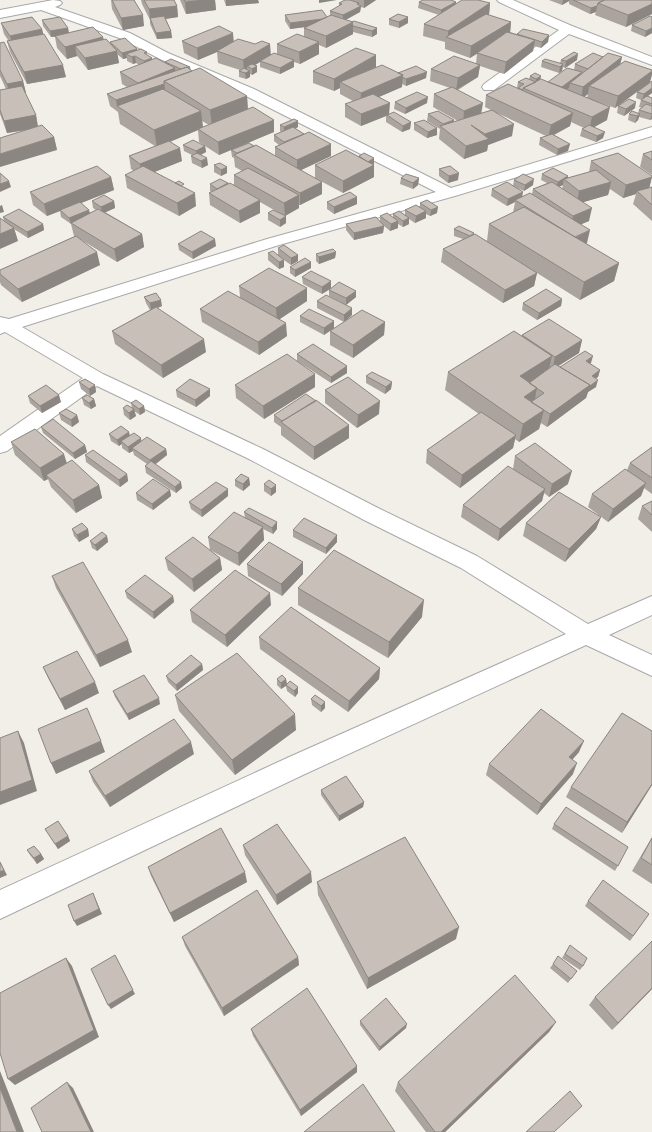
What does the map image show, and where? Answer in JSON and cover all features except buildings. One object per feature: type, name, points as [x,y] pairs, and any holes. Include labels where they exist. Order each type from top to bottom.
[{"type":"street","points":[[0,14],[68,0]]},
{"type":"street","points":[[503,0],[568,29],[652,61]]},
{"type":"street","points":[[42,6],[126,36],[164,56],[250,92],[450,193]]},
{"type":"street","points":[[489,87],[568,29]]},
{"type":"street","points":[[3,325],[273,242],[450,193],[652,130]]},
{"type":"street","points":[[3,325],[96,378],[256,454],[371,514],[469,562],[588,634],[652,666]]},
{"type":"street","points":[[0,446],[96,378]]},
{"type":"street","points":[[0,905],[296,766],[652,605]]}]
